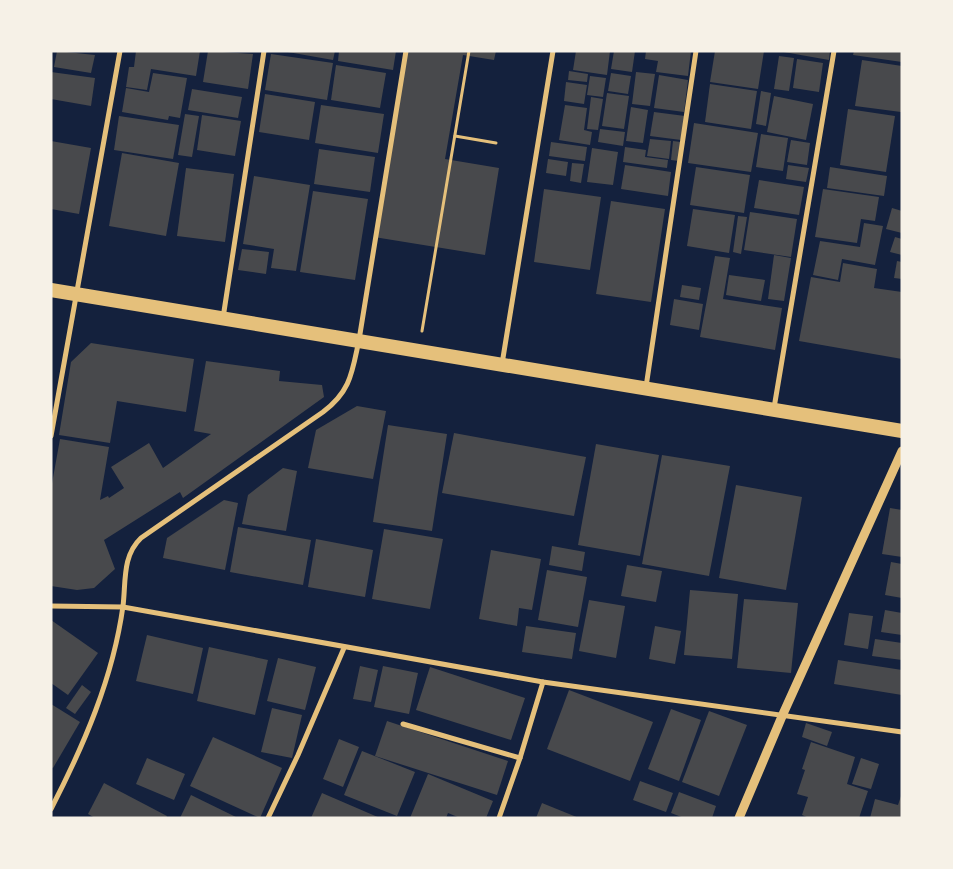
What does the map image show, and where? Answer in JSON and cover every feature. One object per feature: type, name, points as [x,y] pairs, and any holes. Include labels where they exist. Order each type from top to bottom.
[{"type":"highway","points":[[51,290],[502,364],[645,390],[902,431]]},
{"type":"street","points":[[51,436],[78,294],[120,51]]},
{"type":"street","points":[[223,318],[264,51]]},
{"type":"street","points":[[51,809],[91,727],[116,639],[122,607],[126,566],[132,546],[270,451],[335,403],[344,393],[350,380],[359,340],[406,51]]},
{"type":"street","points":[[502,364],[553,51]]},
{"type":"street","points":[[645,390],[696,51]]},
{"type":"street","points":[[773,410],[834,51]]},
{"type":"street","points":[[740,818],[784,714],[902,451]]},
{"type":"street","points":[[51,606],[122,607],[543,682],[784,714],[902,732]]},
{"type":"street","points":[[268,818],[298,755],[344,648]]},
{"type":"street","points":[[499,818],[520,758],[543,682]]},
{"type":"street","points":[[403,724],[520,758]]},
{"type":"path","points":[[418,351],[469,51]]},
{"type":"path","points":[[455,136],[496,143]]},
{"type":"building","points":[[57,51],[95,55],[91,73],[54,67]]},
{"type":"building","points":[[136,51],[200,51],[196,76],[151,69],[147,90],[126,87],[129,67],[134,67]]},
{"type":"building","points":[[208,51],[253,54],[248,89],[203,82]]},
{"type":"building","points":[[282,51],[335,51],[333,60]]},
{"type":"building","points":[[339,51],[396,51],[393,70],[338,61]]},
{"type":"building","points":[[405,51],[496,51],[494,60],[463,55],[445,159],[499,168],[485,255],[374,237]]},
{"type":"building","points":[[576,51],[610,51],[607,75],[573,70]]},
{"type":"building","points":[[614,51],[635,51],[632,72],[611,69]]},
{"type":"building","points":[[646,51],[691,51],[688,76],[656,72],[658,61],[645,59]]},
{"type":"building","points":[[715,51],[764,51],[758,89],[710,82]]},
{"type":"building","points":[[778,51],[830,51],[829,60]]},
{"type":"building","points":[[854,51],[902,51],[902,62],[853,55]]},
{"type":"building","points":[[271,54],[333,63],[327,100],[265,90]]},
{"type":"building","points":[[779,56],[794,58],[789,91],[774,89]]},
{"type":"building","points":[[797,59],[823,63],[819,92],[793,88]]},
{"type":"building","points":[[862,60],[902,66],[901,112],[855,106]]},
{"type":"building","points":[[336,65],[386,73],[380,108],[331,100]]},
{"type":"building","points":[[569,71],[588,74],[587,82],[568,80]]},
{"type":"building","points":[[51,72],[95,78],[91,106],[51,99]]},
{"type":"building","points":[[636,72],[655,74],[650,106],[632,104]]},
{"type":"building","points":[[153,73],[187,78],[180,118],[169,116],[168,120],[122,112],[126,88],[149,92]]},
{"type":"building","points":[[611,73],[631,76],[628,94],[608,91]]},
{"type":"building","points":[[659,75],[688,80],[684,112],[654,108]]},
{"type":"building","points":[[590,76],[606,78],[603,97],[587,95]]},
{"type":"building","points":[[566,82],[587,85],[584,104],[564,101]]},
{"type":"building","points":[[710,84],[757,91],[751,129],[705,122]]},
{"type":"building","points":[[192,89],[242,97],[238,118],[188,110]]},
{"type":"building","points":[[761,91],[771,93],[766,126],[756,124]]},
{"type":"building","points":[[607,93],[629,96],[624,129],[602,126]]},
{"type":"building","points":[[265,94],[315,102],[309,140],[259,132]]},
{"type":"building","points":[[774,96],[813,104],[806,140],[767,132]]},
{"type":"building","points":[[591,97],[603,99],[598,130],[587,129]]},
{"type":"building","points":[[321,105],[384,114],[378,153],[315,143]]},
{"type":"building","points":[[565,105],[587,108],[584,130],[592,132],[590,145],[559,140]]},
{"type":"building","points":[[631,107],[648,110],[643,143],[626,141]]},
{"type":"building","points":[[848,109],[895,116],[886,172],[840,165]]},
{"type":"building","points":[[654,112],[685,116],[681,140],[650,136]]},
{"type":"building","points":[[185,114],[199,116],[192,157],[178,155]]},
{"type":"building","points":[[202,115],[241,121],[235,156],[197,150]]},
{"type":"building","points":[[119,116],[179,125],[173,159],[114,150]]},
{"type":"building","points":[[694,123],[758,133],[751,172],[688,163]]},
{"type":"building","points":[[600,129],[625,132],[623,146],[598,142]]},
{"type":"building","points":[[761,134],[788,138],[783,171],[756,167]]},
{"type":"building","points":[[650,139],[671,141],[669,159],[647,156]]},
{"type":"building","points":[[791,140],[810,143],[807,165],[787,162]]},
{"type":"building","points":[[51,141],[91,148],[79,214],[51,209]]},
{"type":"building","points":[[673,141],[681,142],[678,161],[671,160]]},
{"type":"building","points":[[551,142],[587,147],[585,161],[549,156]]},
{"type":"building","points":[[625,147],[646,150],[645,157],[668,160],[667,168],[623,162]]},
{"type":"building","points":[[592,148],[618,152],[613,185],[587,182]]},
{"type":"building","points":[[319,149],[375,157],[370,192],[314,184]]},
{"type":"building","points":[[122,153],[179,163],[166,236],[109,226]]},
{"type":"building","points":[[548,159],[568,162],[566,176],[546,173]]},
{"type":"building","points":[[572,163],[584,164],[581,183],[570,181]]},
{"type":"building","points":[[625,165],[671,172],[668,196],[621,189]]},
{"type":"building","points":[[788,165],[809,168],[806,182],[786,179]]},
{"type":"building","points":[[696,167],[750,175],[744,213],[690,205]]},
{"type":"building","points":[[830,167],[887,176],[884,196],[827,188]]},
{"type":"building","points":[[186,168],[234,174],[225,242],[177,236]]},
{"type":"building","points":[[254,176],[310,185],[296,271],[271,268],[274,249],[243,244]]},
{"type":"building","points":[[759,180],[804,187],[799,215],[754,208]]},
{"type":"building","points":[[544,189],[601,197],[590,270],[534,262]]},
{"type":"building","points":[[823,189],[879,197],[875,221],[861,219],[857,243],[815,237]]},
{"type":"building","points":[[313,191],[368,199],[355,280],[300,272]]},
{"type":"building","points":[[611,201],[665,209],[651,302],[596,294]]},
{"type":"building","points":[[892,208],[902,211],[902,233],[886,229]]},
{"type":"building","points":[[693,209],[735,215],[729,253],[687,246]]},
{"type":"building","points":[[750,212],[797,219],[791,257],[744,250]]},
{"type":"building","points":[[738,216],[747,217],[741,254],[733,252]]},
{"type":"building","points":[[864,223],[883,226],[875,265],[842,259],[838,280],[813,275],[820,241],[860,247]]},
{"type":"building","points":[[895,237],[902,239],[902,255],[890,252]]},
{"type":"building","points":[[242,249],[269,252],[266,274],[238,270]]},
{"type":"building","points":[[774,255],[791,258],[784,301],[768,299]]},
{"type":"building","points":[[715,256],[730,258],[723,299],[782,308],[775,350],[700,337]]},
{"type":"building","points":[[897,261],[902,262],[902,279],[894,278]]},
{"type":"building","points":[[843,263],[877,269],[874,288],[902,292],[902,359],[799,341],[811,277],[840,282]]},
{"type":"building","points":[[729,275],[765,280],[761,301],[726,295]]},
{"type":"building","points":[[682,285],[701,288],[699,300],[680,297]]},
{"type":"building","points":[[674,299],[703,304],[699,330],[670,325]]},
{"type":"building","points":[[91,343],[194,359],[186,412],[117,401],[110,443],[59,435],[71,362]]},
{"type":"building","points":[[206,361],[280,371],[279,381],[322,385],[324,397],[183,498],[180,492],[104,540],[115,569],[94,588],[77,590],[51,586],[51,489],[60,439],[109,447],[100,500],[108,496],[109,498],[124,488],[111,467],[149,443],[163,468],[211,434],[194,431]]},
{"type":"building","points":[[357,406],[386,411],[373,479],[308,468],[316,430]]},
{"type":"building","points":[[388,425],[447,434],[432,531],[373,522]]},
{"type":"building","points":[[454,433],[586,457],[574,516],[442,493]]},
{"type":"building","points":[[596,444],[659,455],[640,556],[578,545]]},
{"type":"building","points":[[662,455],[730,466],[709,576],[642,564]]},
{"type":"building","points":[[283,468],[297,471],[286,531],[242,524],[248,495]]},
{"type":"building","points":[[736,485],[802,497],[786,590],[719,578]]},
{"type":"building","points":[[224,500],[238,503],[225,570],[163,558],[167,538]]},
{"type":"building","points":[[890,508],[902,510],[902,557],[882,554]]},
{"type":"building","points":[[238,527],[311,540],[303,585],[230,572]]},
{"type":"building","points":[[384,529],[443,539],[430,609],[372,599]]},
{"type":"building","points":[[316,539],[373,550],[365,597],[308,587]]},
{"type":"building","points":[[552,546],[585,552],[582,571],[549,565]]},
{"type":"building","points":[[491,550],[541,559],[532,610],[519,608],[517,626],[479,619]]},
{"type":"building","points":[[891,562],[902,564],[902,598],[885,595]]},
{"type":"building","points":[[627,565],[662,571],[656,602],[621,596]]},
{"type":"building","points":[[547,570],[587,577],[578,627],[538,620]]},
{"type":"building","points":[[690,590],[738,594],[732,659],[684,655]]},
{"type":"building","points":[[744,599],[798,603],[791,673],[737,668]]},
{"type":"building","points":[[589,600],[625,606],[616,658],[579,651]]},
{"type":"building","points":[[885,610],[902,613],[902,635],[881,632]]},
{"type":"building","points":[[849,613],[873,616],[868,649],[844,645]]},
{"type":"building","points":[[51,620],[98,653],[68,695],[51,683]]},
{"type":"building","points":[[526,626],[576,633],[572,659],[522,652]]},
{"type":"building","points":[[655,626],[681,631],[675,664],[649,659]]},
{"type":"building","points":[[147,635],[203,648],[193,694],[136,681]]},
{"type":"building","points":[[875,639],[902,643],[902,660],[872,656]]},
{"type":"building","points":[[209,647],[268,660],[255,715],[197,701]]},
{"type":"building","points":[[278,658],[316,667],[305,710],[267,701]]},
{"type":"building","points":[[838,660],[902,670],[902,695],[834,684]]},
{"type":"building","points":[[360,666],[378,670],[371,702],[353,699]]},
{"type":"building","points":[[383,666],[418,673],[409,714],[374,707]]},
{"type":"building","points":[[430,667],[525,698],[511,740],[416,710]]},
{"type":"building","points":[[82,685],[91,692],[75,714],[66,708]]},
{"type":"building","points":[[569,690],[653,722],[630,781],[547,749]]},
{"type":"building","points":[[51,704],[80,722],[53,768],[51,767]]},
{"type":"building","points":[[272,708],[302,715],[292,758],[261,752]]},
{"type":"building","points":[[671,709],[701,720],[679,781],[648,769]]},
{"type":"building","points":[[709,711],[747,725],[719,796],[682,782]]},
{"type":"building","points":[[387,721],[508,761],[497,795],[375,756]]},
{"type":"building","points":[[806,723],[832,732],[827,746],[802,737]]},
{"type":"building","points":[[213,737],[282,768],[260,818],[190,786]]},
{"type":"building","points":[[339,739],[359,747],[343,787],[323,779]]},
{"type":"building","points":[[811,742],[855,757],[847,784],[868,791],[859,818],[809,818],[802,815],[808,797],[797,794],[805,770],[802,769]]},
{"type":"building","points":[[362,751],[415,772],[397,816],[344,795]]},
{"type":"building","points":[[147,758],[185,774],[174,800],[136,784]]},
{"type":"building","points":[[861,758],[879,764],[871,789],[852,784]]},
{"type":"building","points":[[428,774],[493,801],[486,818],[460,818],[448,813],[446,818],[410,818]]},
{"type":"building","points":[[640,781],[673,793],[666,812],[633,800]]},
{"type":"building","points":[[104,783],[167,816],[166,818],[95,818],[88,814]]},
{"type":"building","points":[[679,792],[716,806],[712,818],[684,818],[671,813]]},
{"type":"building","points":[[322,793],[380,818],[311,818]]},
{"type":"building","points":[[902,793],[902,818],[870,818],[875,799],[898,805]]},
{"type":"building","points":[[191,795],[238,818],[180,818]]},
{"type":"building","points":[[542,803],[579,818],[536,818]]}]
